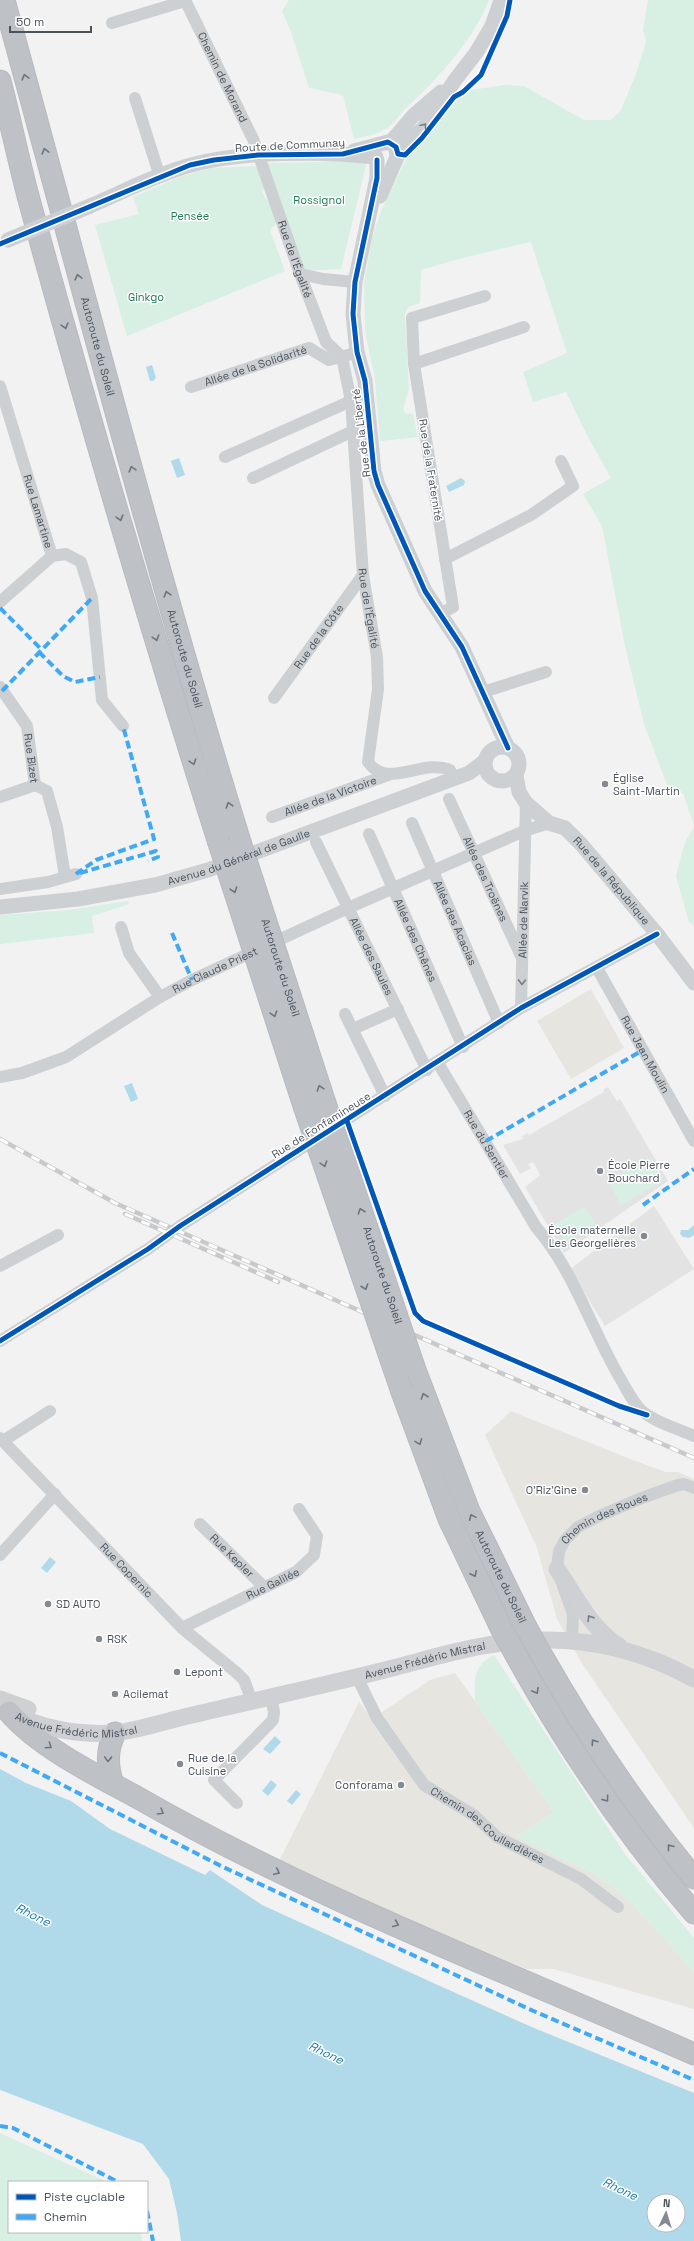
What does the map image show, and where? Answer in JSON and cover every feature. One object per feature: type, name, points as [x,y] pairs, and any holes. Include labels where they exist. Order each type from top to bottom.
[{"type":"highway","name":"Autoroute du Soleil","points":[[4,0],[202,720],[324,1100],[414,1367],[469,1510],[526,1627],[577,1715],[614,1772],[694,1878]]},
{"type":"highway","points":[[10,0],[18,50]]},
{"type":"highway","name":"Autoroute du Soleil","points":[[0,81],[28,194],[144,601],[218,840],[309,1121],[402,1392],[449,1519],[502,1630],[561,1733],[634,1838],[694,1913]]},
{"type":"highway","points":[[0,124],[28,194]]},
{"type":"highway","points":[[3,1706],[26,1730],[113,1784],[204,1836],[262,1865],[694,2054]]},
{"type":"highway","points":[[113,1784],[108,1760],[110,1747],[115,1733]]},
{"type":"main road","points":[[557,1569],[600,1632],[630,1652]]},
{"type":"main road","name":"Avenue Frédéric Mistral","points":[[3,1706],[42,1725],[92,1733],[115,1733],[494,1644],[536,1639],[572,1640],[630,1652],[658,1661],[694,1679]]},
{"type":"main road","name":"Avenue Frédéric Mistral","points":[[3,1706],[64,1719],[98,1722],[155,1723]]},
{"type":"street","points":[[386,153],[413,116],[455,80],[476,53],[492,26],[501,0]]},
{"type":"street","points":[[112,23],[185,1]]},
{"type":"street","name":"Chemin de Morand","points":[[185,1],[253,139],[258,156]]},
{"type":"street","points":[[135,98],[160,177]]},
{"type":"street","name":"Route de Communay","points":[[4,242],[190,165],[214,160],[258,156],[386,153]]},
{"type":"street","name":"Rue de la Liberté","points":[[386,153],[355,282],[353,314],[357,352],[365,381],[374,471],[378,485],[425,591],[462,647],[502,731],[503,748]]},
{"type":"street","name":"Rue de l'Égalité","points":[[258,156],[326,342],[342,357],[350,401],[353,431],[363,575],[376,657],[378,689],[368,762],[373,770],[388,775]]},
{"type":"street","points":[[300,274],[323,280],[355,282]]},
{"type":"street","name":"Rue de la Fraternité","points":[[440,614],[453,606],[414,364],[412,318],[485,296]]},
{"type":"street","points":[[414,364],[524,327]]},
{"type":"street","name":"Allée de la Solidarité","points":[[191,387],[309,348],[329,360],[342,357]]},
{"type":"street","points":[[342,357],[357,352]]},
{"type":"street","name":"Rue Lamartine","points":[[1,391],[52,556],[66,554],[81,562],[92,598],[102,700],[123,726]]},
{"type":"street","points":[[225,457],[350,401]]},
{"type":"street","points":[[253,478],[353,431]]},
{"type":"street","points":[[445,559],[532,515],[573,486],[561,461]]},
{"type":"street","points":[[0,602],[52,556]]},
{"type":"street","name":"Rue de la Côte","points":[[274,698],[363,575]]},
{"type":"street","points":[[483,692],[546,672]]},
{"type":"street","name":"Rue Bizet","points":[[0,688],[27,726],[35,785],[47,791],[71,875],[48,882],[0,889]]},
{"type":"street","points":[[503,748],[518,757],[519,766],[510,779],[493,779],[486,768],[488,754],[503,748]]},
{"type":"street","points":[[388,775],[426,767],[442,766],[450,770],[453,778]]},
{"type":"street","name":"Avenue du Général de Gaulle","points":[[0,907],[78,899],[155,885],[208,870],[453,778],[486,768]]},
{"type":"street","name":"Allée de la Victoire","points":[[272,817],[388,775]]},
{"type":"street","points":[[510,779],[522,798]]},
{"type":"street","points":[[0,797],[35,785]]},
{"type":"street","name":"Rue de la République","points":[[522,798],[549,823],[565,828],[581,844],[657,934],[694,983]]},
{"type":"street","name":"Allée de Narvik","points":[[521,1008],[524,831],[522,798]]},
{"type":"street","name":"Allée des Troënes","points":[[449,799],[522,958]]},
{"type":"street","name":"Allée des Acacias","points":[[412,823],[499,1023]]},
{"type":"street","name":"Rue Claude Priest","points":[[0,1077],[22,1073],[66,1057],[160,997],[192,980],[393,888],[524,831],[549,823]]},
{"type":"street","name":"Allée des Chênes","points":[[369,834],[463,1047]]},
{"type":"street","name":"Allée des Saules","points":[[316,842],[427,1070]]},
{"type":"street","points":[[121,927],[129,953],[160,997]]},
{"type":"street","name":"Rue de Fonfamineuse","points":[[0,1340],[119,1267],[186,1222],[438,1063],[521,1008],[657,934]]},
{"type":"street","name":"Rue Jean Moulin","points":[[597,968],[694,1141]]},
{"type":"street","points":[[353,1030],[398,1009]]},
{"type":"street","points":[[345,1014],[386,1096]]},
{"type":"street","name":"Rue du Sentier","points":[[438,1063],[536,1227],[545,1238],[563,1267],[611,1362],[639,1408],[647,1415],[694,1436]]},
{"type":"street","points":[[0,1266],[58,1235]]},
{"type":"street","points":[[1,1440],[50,1411]]},
{"type":"street","name":"Rue Copernic","points":[[1,1440],[55,1494],[182,1628],[244,1680],[252,1701]]},
{"type":"street","name":"Chemin des Roues","points":[[572,1640],[573,1614],[557,1569],[557,1559],[562,1545],[568,1536],[578,1527],[665,1488],[693,1484]]},
{"type":"street","points":[[0,1555],[55,1494]]},
{"type":"street","name":"Rue Galilée","points":[[182,1628],[296,1572],[314,1555],[317,1536],[299,1509]]},
{"type":"street","name":"Rue Kepler","points":[[200,1524],[264,1587]]},
{"type":"street","name":"Chemin des Coullardières","points":[[357,1677],[377,1718],[424,1785],[475,1816],[497,1837],[581,1879],[618,1907]]},
{"type":"street","points":[[237,1803],[214,1780],[273,1720],[274,1712],[271,1697]]},
{"type":"shaded area","points":[[591,989],[624,1048],[571,1079],[537,1021]]},
{"type":"shaded area","name":"École Pierre Bouchard","points":[[608,1087],[617,1101],[620,1099],[668,1181],[564,1253],[525,1187],[540,1175],[533,1162],[528,1164],[531,1168],[520,1174],[503,1145],[523,1139],[522,1136],[528,1133],[529,1135],[604,1092],[603,1090]]},
{"type":"shaded area","name":"École maternelle Les Georgelières","points":[[654,1206],[694,1269],[605,1326],[570,1269]]},
{"type":"shaded area","points":[[511,1411],[630,1459],[666,1472],[678,1472],[694,1479],[694,1828],[581,1662],[557,1619],[537,1548],[485,1435]]},
{"type":"shaded area","points":[[455,1673],[554,1812],[516,1837],[587,1870],[614,1887],[639,1911],[694,1972],[694,2009],[554,1969],[526,1969],[277,1865],[359,1702],[369,1715],[382,1712],[430,1680]]},
{"type":"green space","points":[[289,0],[489,0],[482,16],[463,46],[428,87],[387,128],[369,136],[354,139],[343,95],[309,88],[290,29],[282,11]]},
{"type":"green space","points":[[648,0],[694,0],[694,826],[683,793],[669,790],[644,724],[625,646],[602,526],[583,494],[611,478],[588,437],[566,392],[533,402],[523,372],[567,353],[531,242],[462,258],[421,270],[420,303],[408,307],[405,314],[409,389],[403,409],[405,413],[413,414],[418,437],[380,441],[375,379],[365,331],[364,283],[372,238],[382,209],[408,155],[454,103],[471,90],[504,85],[524,86],[584,120],[611,120],[621,110],[636,74],[646,42],[643,30]]},
{"type":"green space","name":"Rossignol","points":[[367,161],[341,269],[302,271],[267,163]]},
{"type":"green space","points":[[258,166],[265,188],[262,191],[265,198],[268,200],[276,224],[270,230],[285,271],[127,336],[95,225],[139,214],[133,197],[179,177],[211,168]]},
{"type":"green space","points":[[694,827],[694,926],[689,922],[676,876],[685,842]]},
{"type":"green space","points":[[128,901],[129,904],[92,916],[94,933],[0,944],[0,915],[68,910]]},
{"type":"green space","points":[[651,1157],[664,1180],[621,1205],[608,1182]]},
{"type":"green space","points":[[585,1206],[595,1223],[565,1241],[555,1224]]},
{"type":"green space","points":[[494,1655],[625,1854],[694,1938],[694,1972],[639,1911],[614,1887],[587,1870],[516,1837],[554,1812],[475,1701],[475,1680],[478,1669],[487,1659]]},
{"type":"green space","points":[[0,2133],[105,2181],[8,2181],[8,2233],[141,2233],[142,2241],[0,2241]]},
{"type":"water","points":[[152,365],[156,378],[153,381],[150,381],[146,367]]},
{"type":"water","points":[[179,458],[185,475],[177,478],[171,461]]},
{"type":"water","points":[[461,478],[465,481],[464,485],[449,492],[446,486]]},
{"type":"water","points":[[132,1083],[138,1099],[131,1102],[124,1086]]},
{"type":"water","points":[[694,1225],[694,1235],[689,1238],[683,1237],[680,1234],[681,1230],[688,1230]]},
{"type":"water","points":[[50,1557],[56,1562],[47,1573],[41,1568]]},
{"type":"water","points":[[275,1736],[281,1742],[270,1754],[263,1749]]},
{"type":"water","name":"Rhone","points":[[0,1769],[26,1783],[71,1801],[110,1829],[205,1875],[210,1870],[262,1905],[534,2028],[694,2093],[694,2241],[181,2241],[177,2213],[169,2179],[143,2144],[0,2090]]},
{"type":"water","points":[[271,1780],[277,1785],[268,1796],[262,1791]]},
{"type":"water","points":[[296,1790],[301,1794],[292,1805],[287,1801]]},
{"type":"railway","points":[[0,1139],[115,1203],[694,1458]]},
{"type":"railway","points":[[125,1214],[278,1282]]},
{"type":"marked path","points":[[2,691],[92,598]]},
{"type":"marked path","points":[[0,608],[41,649]]},
{"type":"marked path","points":[[39,652],[63,676],[75,682],[100,677]]},
{"type":"marked path","points":[[76,874],[96,860],[154,839],[123,726]]},
{"type":"marked path","points":[[80,873],[156,851],[158,857],[148,861]]},
{"type":"marked path","points":[[172,933],[192,980]]},
{"type":"marked path","points":[[486,1141],[643,1050]]},
{"type":"marked path","points":[[643,1205],[694,1169]]},
{"type":"marked path","points":[[0,1753],[221,1866],[529,2009],[694,2080]]},
{"type":"marked path","points":[[0,2126],[13,2128],[116,2181]]},
{"type":"marked path","points":[[148,2216],[153,2241]]},
{"type":"cycle path","points":[[0,244],[190,165],[214,160],[258,155],[343,154],[388,142],[396,147],[398,154],[405,155],[422,138],[454,97],[463,92],[481,75],[507,16],[510,0]]},
{"type":"cycle path","points":[[377,160],[377,178],[355,282],[353,314],[357,352],[365,381],[374,471],[378,485],[425,591],[462,647],[508,748]]},
{"type":"cycle path","points":[[0,1341],[148,1249],[180,1226],[521,1008],[657,934]]},
{"type":"cycle path","points":[[347,1121],[415,1313],[423,1321],[619,1406],[647,1415]]},
{"type":"place","name":"Église Saint-Martin","points":[[605,784]]},
{"type":"place","name":"École Pierre Bouchard","points":[[600,1171]]},
{"type":"place","name":"École maternelle Les Georgelières","points":[[644,1236]]},
{"type":"place","name":"O'Riz'Gine","points":[[585,1490]]},
{"type":"place","name":"SD AUTO","points":[[48,1604]]},
{"type":"place","name":"RSK","points":[[99,1639]]},
{"type":"place","name":"Lepont","points":[[177,1672]]},
{"type":"place","name":"Acilemat","points":[[115,1694]]},
{"type":"place","name":"Rue de la Cuisine","points":[[180,1764]]},
{"type":"place","name":"Conforama","points":[[401,1785]]},
{"type":"park label","name":"Pensée","points":[[190,216]]},
{"type":"park label","name":"Ginkgo","points":[[146,297]]}]
